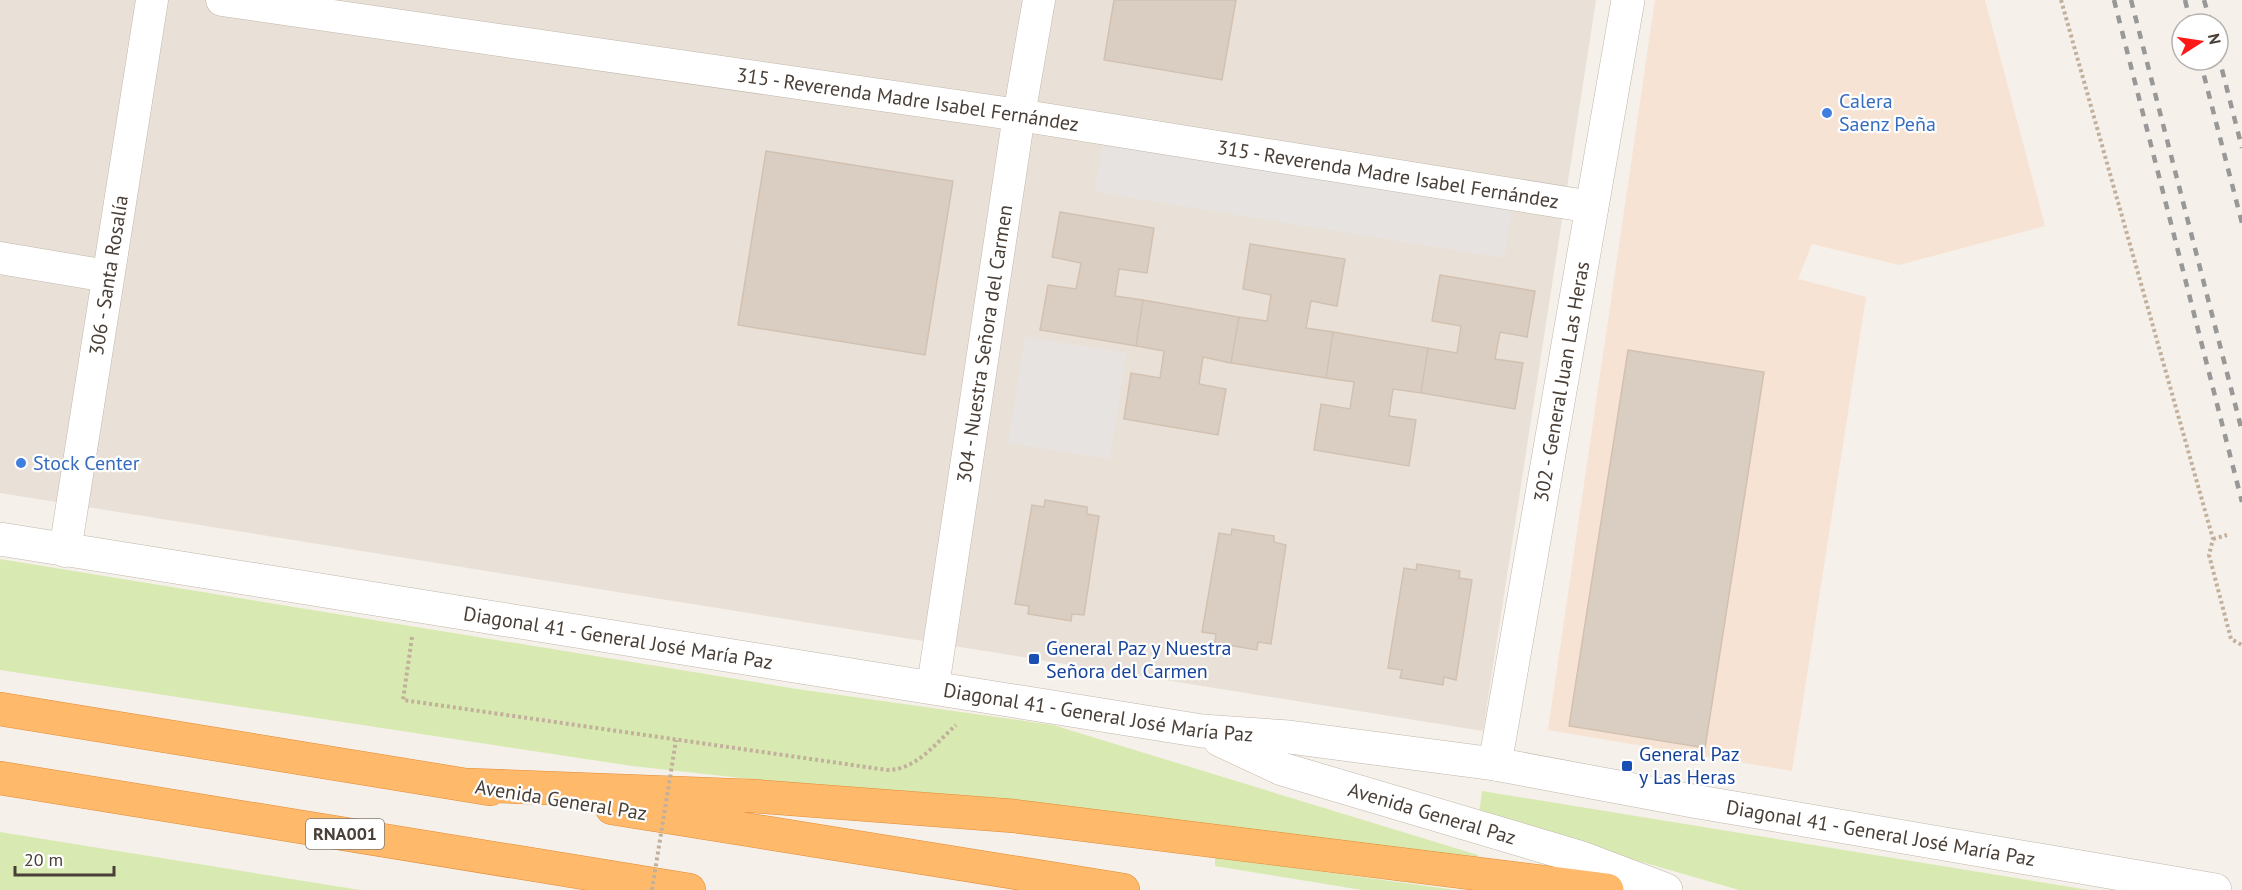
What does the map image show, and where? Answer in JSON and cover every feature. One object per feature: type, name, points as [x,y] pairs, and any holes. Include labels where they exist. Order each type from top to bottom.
[{"type":"highway","name":"Avenida General Paz","points":[[0,709],[1123,890]]},
{"type":"highway","name":"RNA001","points":[[0,778],[689,890]]},
{"type":"highway","points":[[469,785],[753,796],[1014,816],[1607,890]]},
{"type":"street","name":"306 - Santa Rosalía","points":[[65,551],[152,0]]},
{"type":"street","name":"315 - Reverenda Madre Isabel Fernández","points":[[222,0],[1018,115],[1592,207]]},
{"type":"street","name":"304 - Nuestra Señora del Carmen","points":[[933,686],[1018,115],[1039,0]]},
{"type":"street","name":"302 - General Juan Las Heras","points":[[1495,764],[1628,0]]},
{"type":"street","points":[[0,258],[107,276]]},
{"type":"street","name":"Diagonal 41 - General José María Paz","points":[[0,539],[933,686],[1202,731],[1289,737],[1495,764],[1693,801],[2206,888]]},
{"type":"street","name":"Avenida General Paz","points":[[1202,731],[1282,769],[1580,857],[1666,890]]},
{"type":"path","points":[[2061,0],[2212,539],[2209,555],[2230,639],[2242,645]]},
{"type":"path","points":[[2212,539],[2227,535]]},
{"type":"path","points":[[417,605],[403,700],[415,702],[886,770],[900,770],[914,763],[963,719],[981,694]]},
{"type":"path","points":[[652,890],[676,740]]},
{"type":"shaded area","points":[[0,0],[1596,0],[1483,731],[0,493]]},
{"type":"shaded area","points":[[1655,0],[1985,0],[2045,226],[1899,265],[1812,244],[1798,279],[1866,297],[1792,771],[1548,730]]},
{"type":"shaded area","points":[[1103,137],[1513,203],[1504,258],[1095,192]]},
{"type":"shaded area","points":[[1025,337],[1126,353],[1110,459],[1008,443]]},
{"type":"green space","points":[[0,559],[797,689],[1053,725],[1478,855],[1476,866],[1334,843],[632,766],[0,670]]},
{"type":"green space","points":[[1482,791],[2089,890],[1739,890],[1479,815]]},
{"type":"green space","points":[[0,832],[360,890],[0,890]]},
{"type":"green space","points":[[1215,857],[1456,890],[1362,890],[1215,866]]},
{"type":"building","points":[[1114,0],[1236,0],[1222,80],[1104,60]]},
{"type":"building","points":[[766,151],[953,181],[925,355],[738,325]]},
{"type":"building","points":[[1060,212],[1154,228],[1147,273],[1119,269],[1115,296],[1143,300],[1136,346],[1040,330],[1048,285],[1076,289],[1081,263],[1052,257]]},
{"type":"building","points":[[1250,244],[1345,259],[1337,306],[1311,301],[1306,328],[1333,332],[1326,378],[1231,363],[1239,317],[1267,321],[1271,295],[1243,289]]},
{"type":"building","points":[[1440,275],[1535,291],[1527,337],[1500,332],[1495,359],[1523,363],[1515,409],[1421,393],[1428,348],[1457,353],[1461,326],[1432,321]]},
{"type":"building","points":[[1143,300],[1239,317],[1231,363],[1203,357],[1199,384],[1226,389],[1218,435],[1124,419],[1131,373],[1160,378],[1164,351],[1136,346]]},
{"type":"building","points":[[1333,332],[1428,348],[1421,393],[1393,389],[1389,416],[1416,420],[1409,466],[1314,450],[1321,404],[1350,409],[1354,382],[1326,378]]},
{"type":"building","points":[[1628,350],[1764,372],[1705,748],[1569,726]]},
{"type":"building","points":[[1045,500],[1087,507],[1087,514],[1099,516],[1084,615],[1072,614],[1071,621],[1028,614],[1029,606],[1015,604],[1032,505],[1044,507]]},
{"type":"building","points":[[1232,529],[1274,536],[1274,542],[1286,545],[1271,644],[1258,642],[1257,650],[1215,643],[1216,634],[1202,632],[1219,533],[1231,535]]},
{"type":"building","points":[[1417,564],[1460,571],[1459,578],[1472,580],[1456,680],[1444,677],[1443,685],[1400,678],[1402,670],[1388,668],[1404,568],[1416,570]]},
{"type":"railway","points":[[2114,0],[2242,502]]},
{"type":"railway","points":[[2131,0],[2242,431]]},
{"type":"railway","points":[[2185,0],[2188,12]]},
{"type":"railway","points":[[2204,0],[2208,12]]},
{"type":"railway","points":[[2203,72],[2242,223]]},
{"type":"railway","points":[[2223,72],[2242,148]]},
{"type":"place","name":"Calera Saenz Peña","points":[[1827,113]]},
{"type":"place","name":"Stock Center","points":[[21,463]]},
{"type":"place","name":"General Paz y Nuestra Señora del Carmen","points":[[1034,659]]},
{"type":"place","name":"General Paz y Las Heras","points":[[1627,766]]}]
